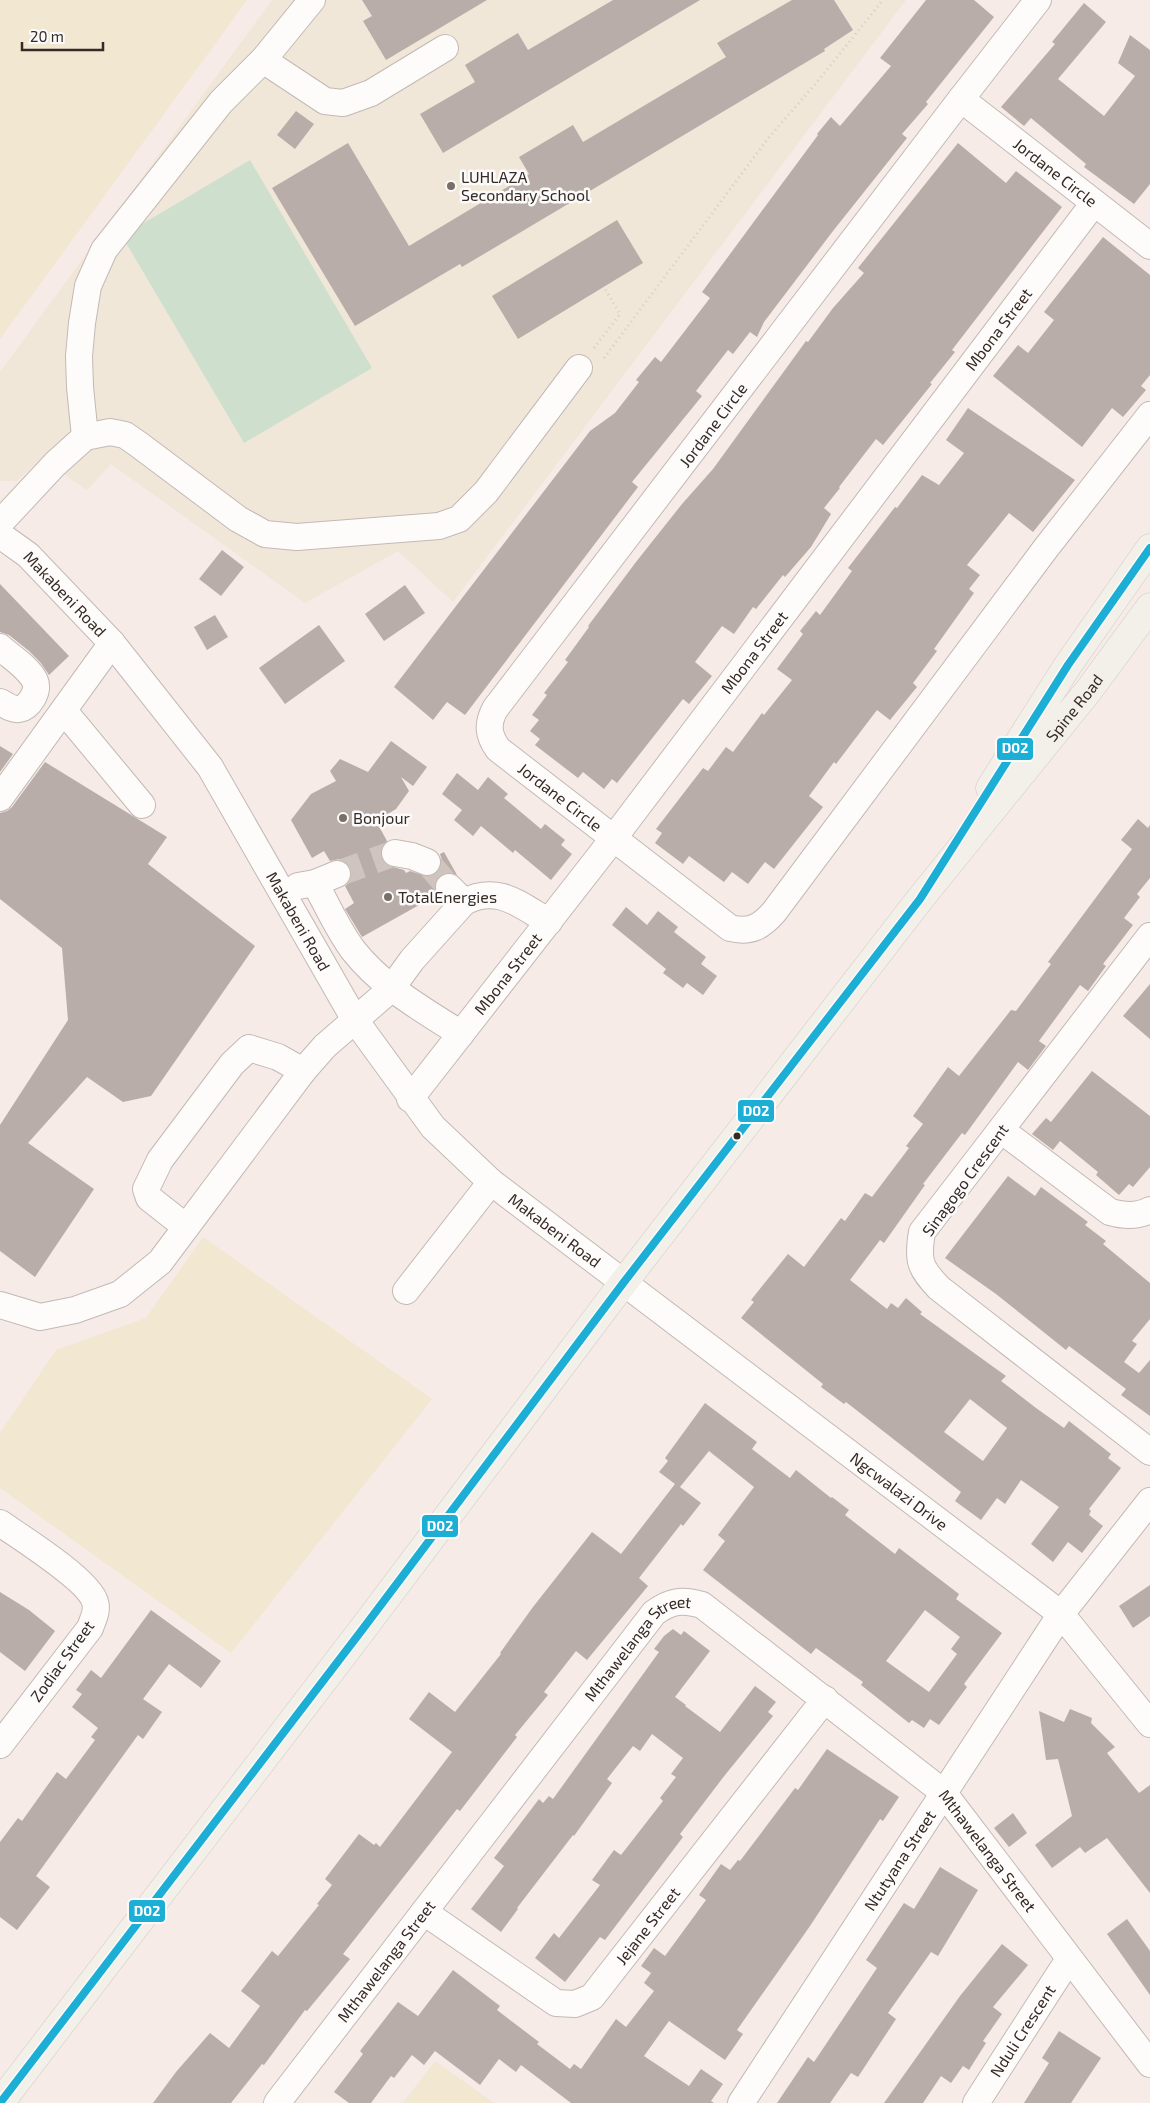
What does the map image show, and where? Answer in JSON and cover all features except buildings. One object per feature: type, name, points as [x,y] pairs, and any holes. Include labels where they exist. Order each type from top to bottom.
[{"type":"main road","name":"Spine Road","points":[[920,899],[1068,665],[1150,548]]},
{"type":"main road","name":"Spine Road","points":[[0,2103],[374,1614],[624,1282],[920,899],[1089,690],[1150,607]]},
{"type":"street","points":[[85,437],[79,356],[82,324],[88,286],[104,250],[221,102],[263,60],[312,0]]},
{"type":"street","name":"Jordane Circle","points":[[1038,0],[495,709],[490,719],[488,730],[492,741],[498,749],[730,928],[741,931],[753,930],[766,922],[1046,548],[1150,415]]},
{"type":"street","points":[[263,60],[325,100],[343,103],[371,93],[445,48]]},
{"type":"street","name":"Jordane Circle","points":[[961,99],[1150,246]]},
{"type":"street","name":"Mbona Street","points":[[410,1099],[613,839],[1094,203]]},
{"type":"street","points":[[0,523],[55,464],[85,437],[110,432],[125,436],[238,519],[266,534],[297,537],[439,526],[459,519],[486,492],[579,368]]},
{"type":"street","name":"Makabeni Road","points":[[0,535],[28,555],[112,643],[210,767],[355,1020],[410,1099],[433,1127],[491,1182],[624,1282]]},
{"type":"street","points":[[0,798],[112,643]]},
{"type":"street","points":[[0,647],[34,678],[37,687],[35,695],[24,706],[11,708],[0,702]]},
{"type":"street","points":[[64,711],[142,805]]},
{"type":"street","points":[[394,853],[412,856],[427,862]]},
{"type":"street","points":[[280,888],[326,879],[352,949],[391,989],[461,1034]]},
{"type":"street","points":[[0,1305],[40,1317],[75,1310],[120,1294],[160,1262],[303,1071],[325,1046],[391,989],[457,894],[500,895],[549,922]]},
{"type":"street","name":"Sinagogo Crescent","points":[[1150,936],[922,1232],[920,1246],[920,1261],[924,1273],[939,1288],[1150,1452]]},
{"type":"street","points":[[186,1227],[149,1198],[146,1189],[160,1160],[232,1064],[249,1048],[278,1057],[303,1071]]},
{"type":"street","points":[[1001,1130],[1110,1212],[1122,1216],[1134,1216],[1150,1210]]},
{"type":"street","points":[[406,1291],[491,1182]]},
{"type":"street","name":"Ngcwalazi Drive","points":[[624,1282],[1061,1614],[1150,1724]]},
{"type":"street","name":"Ntutyana Street","points":[[741,2103],[1061,1614],[1150,1501]]},
{"type":"street","name":"Zodiac Street","points":[[0,1523],[83,1583],[95,1601],[96,1613],[90,1628],[0,1745]]},
{"type":"street","name":"Mthawelanga Street","points":[[277,2103],[654,1613],[665,1605],[677,1601],[702,1605],[943,1792],[1150,2064]]},
{"type":"street","name":"Jejane Street","points":[[424,1912],[556,2003],[575,2004],[592,1996],[825,1699]]},
{"type":"street","name":"Nduli Crescent","points":[[976,2103],[1070,1959]]},
{"type":"path","points":[[604,287],[620,314],[579,368],[590,376],[770,136],[813,87],[883,0]]},
{"type":"shaded area","name":"LUHLAZA Secondary School","points":[[272,0],[906,0],[453,602],[398,551],[305,603],[111,464],[87,490],[41,458],[17,481],[0,481],[0,372]]},
{"type":"green space","points":[[250,160],[372,368],[244,443],[122,236]]},
{"type":"sand","points":[[0,0],[247,0],[0,339]]},
{"type":"sand","points":[[203,1237],[432,1399],[231,1653],[0,1488],[0,1433],[56,1350],[146,1318]]},
{"type":"sand","points":[[435,2061],[494,2103],[403,2103]]},
{"type":"tunnel","points":[[337,874],[395,853]]},
{"type":"tunnel","points":[[427,862],[449,887]]},
{"type":"transit line","name":"D02","points":[[0,2103],[362,1630],[624,1282],[920,899],[1068,665],[1150,548]]},
{"type":"place","name":"LUHLAZA Secondary School","points":[[451,186]]},
{"type":"place","name":"Bonjour","points":[[343,818]]},
{"type":"place","name":"TotalEnergies","points":[[388,897]]}]
